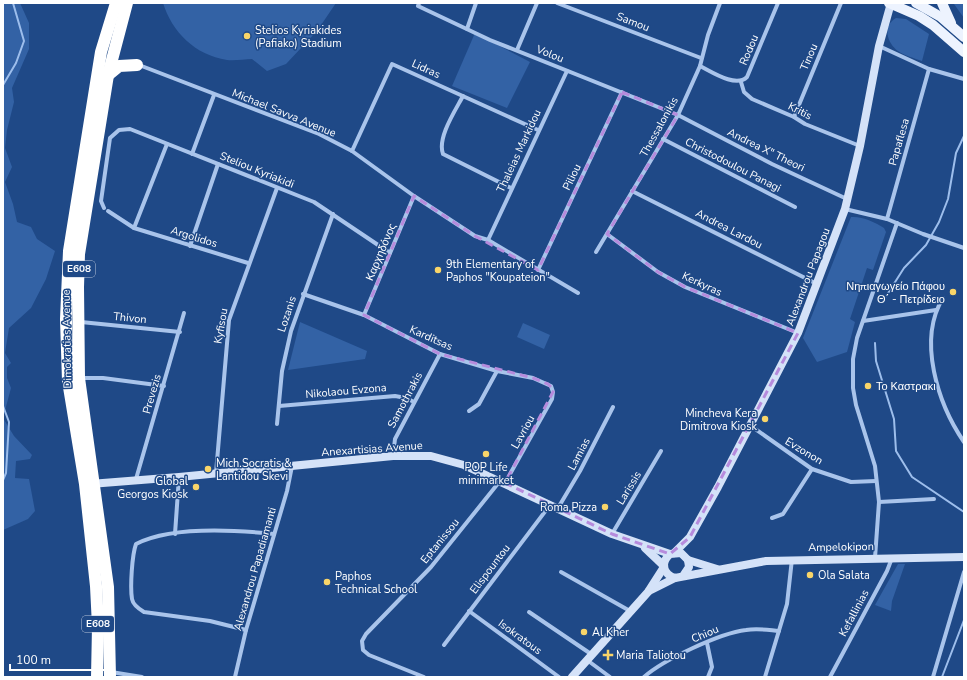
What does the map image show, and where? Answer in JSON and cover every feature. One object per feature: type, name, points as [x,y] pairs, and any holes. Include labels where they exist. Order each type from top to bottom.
[{"type":"highway","name":"Dimokratias Avenue","points":[[110,674],[108,587],[68,381],[67,295],[69,251],[101,52],[116,3]]},
{"type":"highway","name":"Dimokratias Avenue","points":[[97,677],[98,626],[96,586],[89,484],[79,378],[79,254],[108,75],[116,58],[127,3]]},
{"type":"highway","points":[[108,75],[119,66],[137,64]]},
{"type":"main road","points":[[890,3],[919,16],[941,31],[964,52]]},
{"type":"main road","points":[[942,3],[952,25]]},
{"type":"main road","points":[[923,4],[952,25],[964,37]]},
{"type":"street","points":[[467,29],[476,3]]},
{"type":"street","points":[[517,50],[537,3]]},
{"type":"street","name":"Samou","points":[[557,3],[702,58]]},
{"type":"street","name":"Thessalonikis","points":[[596,252],[678,115],[700,66],[720,3]]},
{"type":"street","name":"Rodou","points":[[700,66],[732,80],[741,82],[748,77],[778,3]]},
{"type":"street","name":"Tinou","points":[[794,117],[841,3]]},
{"type":"street","name":"Alexandrou Papagou","points":[[672,554],[690,537],[751,426],[798,333],[845,210],[860,146],[879,46],[890,3]]},
{"type":"street","name":"Volou","points":[[418,4],[467,29],[678,115]]},
{"type":"street","points":[[919,16],[923,4]]},
{"type":"street","points":[[879,46],[929,69],[964,79]]},
{"type":"street","points":[[101,52],[116,58]]},
{"type":"street","name":"Michael Savva Avenue","points":[[125,61],[137,64],[319,134],[352,151],[414,196],[475,236],[488,240],[578,293]]},
{"type":"street","name":"Lidras","points":[[352,151],[392,64],[538,130]]},
{"type":"street","name":"Papaflesa","points":[[887,219],[929,69]]},
{"type":"street","name":"Thaleias Markidou","points":[[488,240],[538,130],[567,71]]},
{"type":"street","name":"Kritis","points":[[741,82],[744,92],[752,99],[794,117],[805,124],[860,146]]},
{"type":"street","name":"Piliou","points":[[538,270],[622,92]]},
{"type":"street","points":[[192,154],[214,94]]},
{"type":"street","points":[[463,96],[442,138],[441,148],[443,154],[511,188]]},
{"type":"street","name":"Andrea X\" Theori","points":[[678,115],[772,164],[848,199]]},
{"type":"street","name":"Steliou Kyriakidi","points":[[101,201],[110,138],[119,130],[130,129],[314,202],[390,253]]},
{"type":"street","name":"Christodoulou Panagi","points":[[664,140],[795,207]]},
{"type":"street","points":[[134,228],[167,144]]},
{"type":"street","points":[[190,246],[218,164]]},
{"type":"street","name":"Kyfisou","points":[[216,473],[229,320],[248,263],[277,188]]},
{"type":"street","name":"Andrea Lardou","points":[[632,191],[817,284]]},
{"type":"street","name":"Καρχηδόνος","points":[[364,315],[414,196]]},
{"type":"street","name":"Argolidos","points":[[101,201],[106,209],[134,228],[248,263]]},
{"type":"street","points":[[845,210],[887,219],[923,234],[964,248]]},
{"type":"street","name":"Lozanis","points":[[277,424],[286,351],[303,294],[332,214]]},
{"type":"street","points":[[875,558],[879,502],[874,466],[853,388],[853,359],[863,320],[897,223]]},
{"type":"street","name":"Kerkyras","points":[[607,234],[658,272],[685,287],[798,333]]},
{"type":"street","name":"Karditsas","points":[[303,294],[364,315],[440,354],[497,370],[533,378],[548,384],[553,389]]},
{"type":"street","points":[[944,298],[936,310],[932,351],[933,370],[942,402],[951,424],[964,442]]},
{"type":"street","points":[[863,320],[936,310]]},
{"type":"street","name":"Prevezis","points":[[136,479],[180,332],[184,313]]},
{"type":"street","name":"Thivon","points":[[78,322],[180,332]]},
{"type":"street","name":"Samothrakis","points":[[393,456],[394,439],[440,354]]},
{"type":"street","points":[[469,411],[479,404],[497,370]]},
{"type":"street","points":[[79,378],[103,378],[164,386]]},
{"type":"street","name":"Lavriou","points":[[503,482],[552,399],[553,389]]},
{"type":"street","name":"Nikolaou Evzona","points":[[279,406],[395,396],[406,398],[414,402]]},
{"type":"street","name":"Lamias","points":[[554,506],[580,471],[614,407]]},
{"type":"street","name":"Evzonon","points":[[751,426],[812,469],[851,482],[876,481]]},
{"type":"street","name":"Larissis","points":[[612,534],[661,451]]},
{"type":"street","name":"Anexartisias Avenue","points":[[89,484],[136,479],[179,477],[393,456],[431,456],[464,464],[612,534],[644,546],[672,554]]},
{"type":"street","name":"Alexandrou Papadiamanti","points":[[235,677],[246,630],[287,491],[292,466]]},
{"type":"street","points":[[772,518],[783,514],[812,469]]},
{"type":"street","points":[[175,534],[179,477]]},
{"type":"street","name":"Eptanissou","points":[[424,677],[368,655],[362,648],[362,641],[366,634],[431,566],[503,482]]},
{"type":"street","points":[[879,502],[934,499]]},
{"type":"street","name":"Elispountou","points":[[444,644],[554,506]]},
{"type":"street","points":[[246,630],[210,621],[144,612],[137,609],[132,600],[134,552],[136,544],[145,539],[175,534],[211,531],[245,531],[274,534]]},
{"type":"street","name":"Alexandrou Papagou","points":[[687,558],[690,537]]},
{"type":"street","name":"Anexartisias Avenue","points":[[644,546],[664,566]]},
{"type":"street","points":[[572,677],[648,592],[664,566],[666,558],[672,554],[681,553],[687,558],[688,571],[648,592]]},
{"type":"street","name":"Ampelokipon","points":[[679,577],[766,561],[792,559],[964,557]]},
{"type":"street","name":"Ampelokipon","points":[[687,558],[719,569]]},
{"type":"street","name":"Kefallinias","points":[[830,677],[887,571],[892,558]]},
{"type":"street","points":[[765,677],[788,598],[792,559]]},
{"type":"street","points":[[664,566],[667,573],[679,577]]},
{"type":"street","points":[[561,572],[630,612]]},
{"type":"street","points":[[933,677],[964,572]]},
{"type":"street","name":"Isokratous","points":[[469,611],[559,677]]},
{"type":"street","points":[[529,612],[589,657],[610,677]]},
{"type":"street","name":"Chiou","points":[[644,677],[677,656],[727,634],[760,628],[779,631]]},
{"type":"street","points":[[707,643],[712,662],[708,677]]},
{"type":"street","points":[[110,674],[142,677]]},
{"type":"highlighted area","points":[[622,92],[678,115],[607,234],[658,272],[685,287],[798,333],[690,537],[670,554],[612,534],[505,483],[554,390],[548,384],[533,378],[440,354],[364,315],[414,196],[475,236],[538,270]]},
{"type":"shaded area","points":[[3,3],[20,3],[29,23],[29,49],[12,88],[14,102],[7,130],[5,148],[12,167],[5,182],[13,204],[17,222],[31,227],[37,239],[55,251],[46,279],[31,308],[9,328],[5,353],[11,363],[7,367],[7,378],[11,388],[3,418]]},
{"type":"shaded area","name":"Stelios Kyriakides (Pafiako) Stadium","points":[[163,3],[336,3],[317,31],[286,64],[267,71],[252,59],[227,60],[205,53],[195,47],[186,40],[172,23]]},
{"type":"shaded area","points":[[964,3],[964,18],[954,4]]},
{"type":"shaded area","points":[[896,18],[906,19],[929,34],[922,61],[901,53],[891,44],[888,30],[889,25]]},
{"type":"shaded area","points":[[475,33],[530,62],[507,108],[452,86]]},
{"type":"shaded area","points":[[851,217],[864,218],[884,228],[886,232],[873,270],[867,268],[850,319],[855,322],[847,352],[817,362],[803,338]]},
{"type":"shaded area","points":[[300,322],[367,351],[365,359],[288,370]]},
{"type":"shaded area","points":[[523,323],[550,335],[544,349],[517,337]]},
{"type":"shaded area","points":[[3,418],[14,436],[32,455],[30,459],[16,461],[15,478],[29,479],[35,511],[28,519],[3,530]]},
{"type":"shaded area","points":[[898,564],[905,564],[892,601],[891,611],[875,605]]},
{"type":"waterway","points":[[3,85],[16,63],[24,41],[13,3]]},
{"type":"waterway","points":[[883,301],[904,268],[926,245],[939,222],[948,199],[956,153],[964,136]]},
{"type":"waterway","points":[[875,343],[876,361],[894,419],[896,451],[912,477],[964,512]]},
{"type":"waterway","points":[[3,406],[9,422],[6,473],[3,480]]},
{"type":"waterway","points":[[942,677],[964,620]]},
{"type":"place","name":"Stelios Kyriakides (Pafiako) Stadium","points":[[247,36]]},
{"type":"place","name":"9th Elementary of Paphos \"Koupateion\"","points":[[438,270]]},
{"type":"place","name":"Νηπιαγωγείο Πάφου Θ΄ - Πετρίδειο","points":[[953,292]]},
{"type":"place","name":"Το Καστρακι","points":[[868,386]]},
{"type":"place","name":"Mincheva Kera Dimitrova Kiosk","points":[[765,419]]},
{"type":"place","name":"POP Life minimarket","points":[[486,454]]},
{"type":"place","name":"Mich.Socratis & Lantidou Skevi","points":[[208,469]]},
{"type":"place","name":"Global Georgos Kiosk","points":[[196,487]]},
{"type":"place","name":"Roma Pizza","points":[[605,507]]},
{"type":"place","name":"Ola Salata","points":[[810,575]]},
{"type":"place","name":"Paphos Technical School","points":[[327,582]]},
{"type":"place","name":"Al Kher","points":[[584,632]]},
{"type":"place","name":"Maria Taliotou","points":[[608,655]]}]
